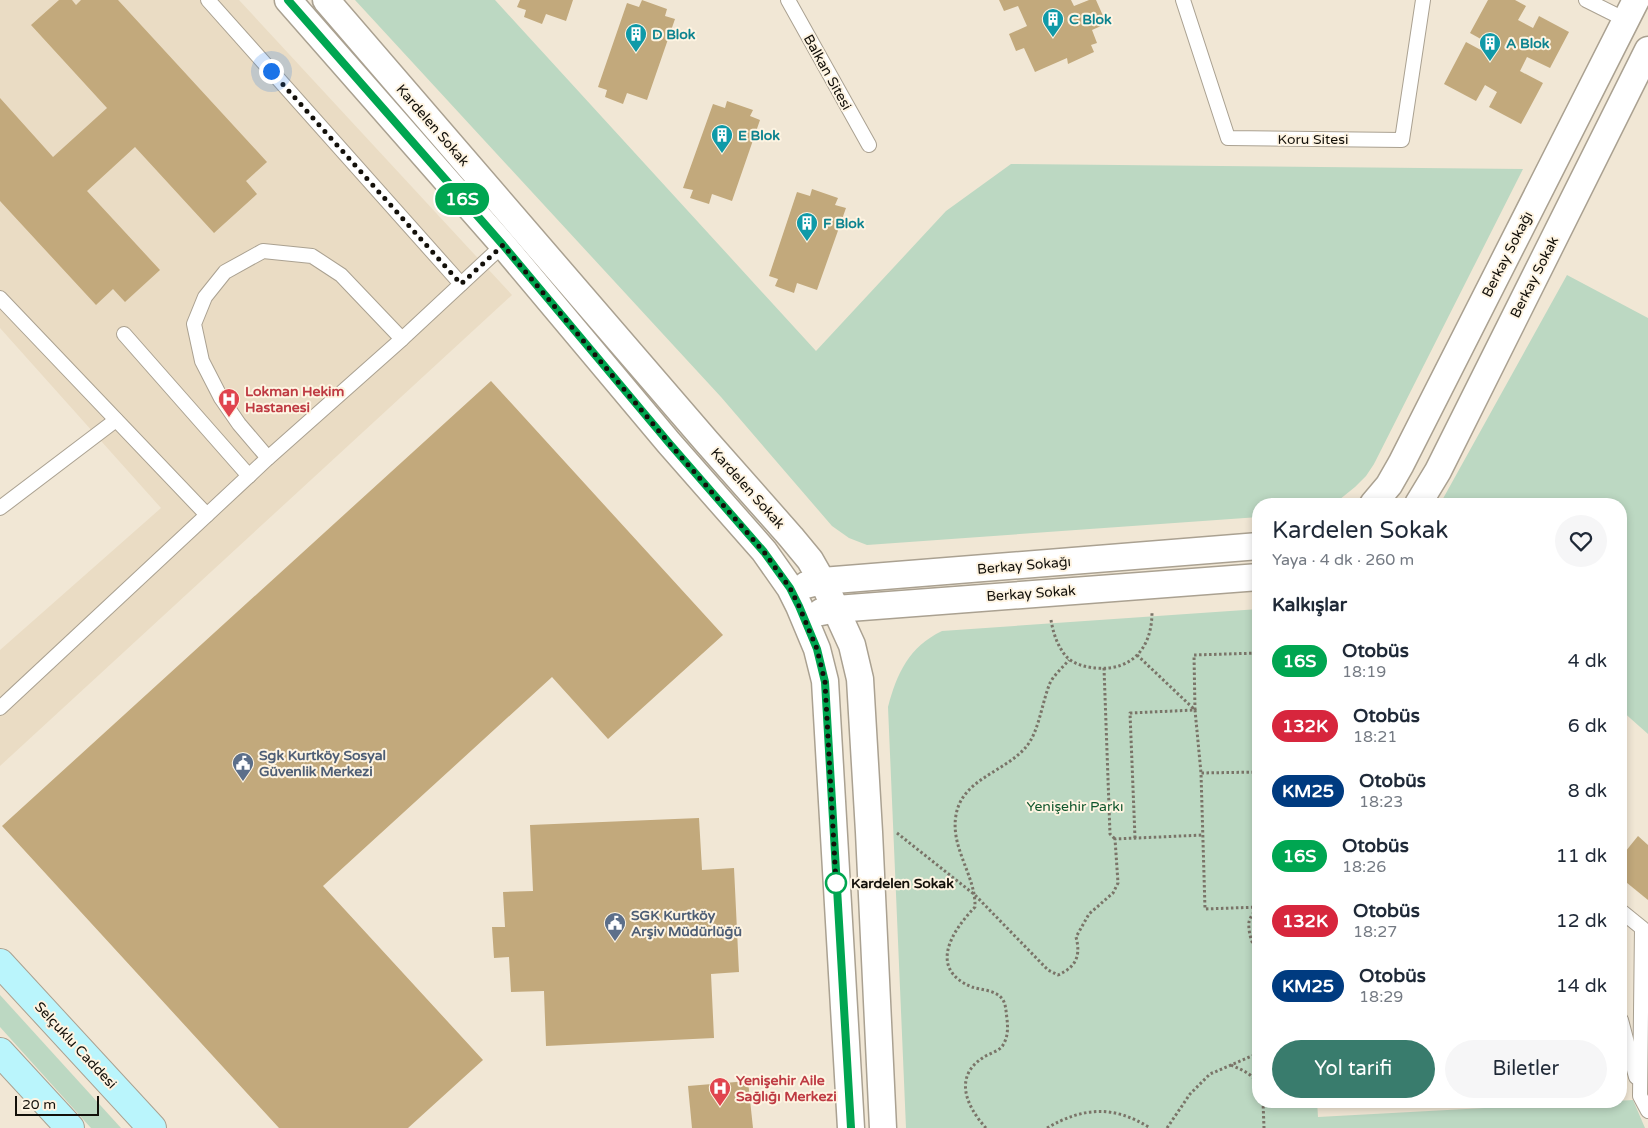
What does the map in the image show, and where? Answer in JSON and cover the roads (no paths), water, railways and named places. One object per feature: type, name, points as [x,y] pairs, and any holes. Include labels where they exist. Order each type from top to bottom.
[{"type":"main road","name":"Selçuklu Caddesi","points":[[0,963],[152,1128]]},
{"type":"main road","points":[[0,1052],[70,1128]]},
{"type":"street","points":[[288,0],[503,245],[669,443],[764,552],[790,588],[817,649],[825,682],[851,1128]]},
{"type":"street","name":"Kardelen Sokak","points":[[326,0],[707,442],[792,536],[810,560],[836,609],[852,645],[860,679],[883,1128]]},
{"type":"street","name":"Berkay Sokağı","points":[[1378,498],[1389,485],[1401,464],[1631,10]]},
{"type":"street","name":"Berkay Sokak","points":[[1422,498],[1438,471],[1648,50]]},
{"type":"street","name":"Berkay Sokağı","points":[[790,588],[822,581],[1252,547]]},
{"type":"street","name":"Berkay Sokak","points":[[803,616],[836,609],[1252,577]]},
{"type":"lane","points":[[208,0],[461,284]]},
{"type":"lane","name":"Balkan Sitesi","points":[[788,0],[869,145]]},
{"type":"lane","name":"Koru Sitesi","points":[[1183,0],[1228,138],[1392,140],[1402,140],[1423,0]]},
{"type":"lane","points":[[1586,0],[1631,10]]},
{"type":"lane","points":[[0,708],[268,458],[503,245]]},
{"type":"lane","points":[[268,458],[239,424],[221,398],[202,361],[194,324],[205,298],[225,272],[263,251],[312,256],[341,275],[402,338]]},
{"type":"lane","points":[[0,298],[207,515]]},
{"type":"lane","points":[[124,334],[249,476]]},
{"type":"lane","points":[[0,508],[116,420]]},
{"type":"lane","points":[[1627,916],[1642,928],[1644,1065],[1640,1096]]},
{"type":"lane","points":[[1627,1044],[1640,1096],[1648,1111]]},
{"type":"place","name":"C Blok","points":[[1053,38]]},
{"type":"place","name":"D Blok","points":[[636,53]]},
{"type":"place","name":"A Blok","points":[[1490,62]]},
{"type":"place","name":"E Blok","points":[[722,154]]},
{"type":"place","name":"F Blok","points":[[807,242]]},
{"type":"place","name":"Lokman Hekim Hastanesi","points":[[229,418]]},
{"type":"place","name":"Sgk Kurtköy Sosyal Güvenlik Merkezi","points":[[243,782]]},
{"type":"place","name":"Kardelen Sokak","points":[[836,883]]},
{"type":"place","name":"SGK Kurtköy Arşiv Müdürlüğü","points":[[615,942]]},
{"type":"place","name":"Yenişehir Aile Sağlığı Merkezi","points":[[720,1107]]},
{"type":"park label","name":"Yenişehir Parkı","points":[[1075,806]]}]
